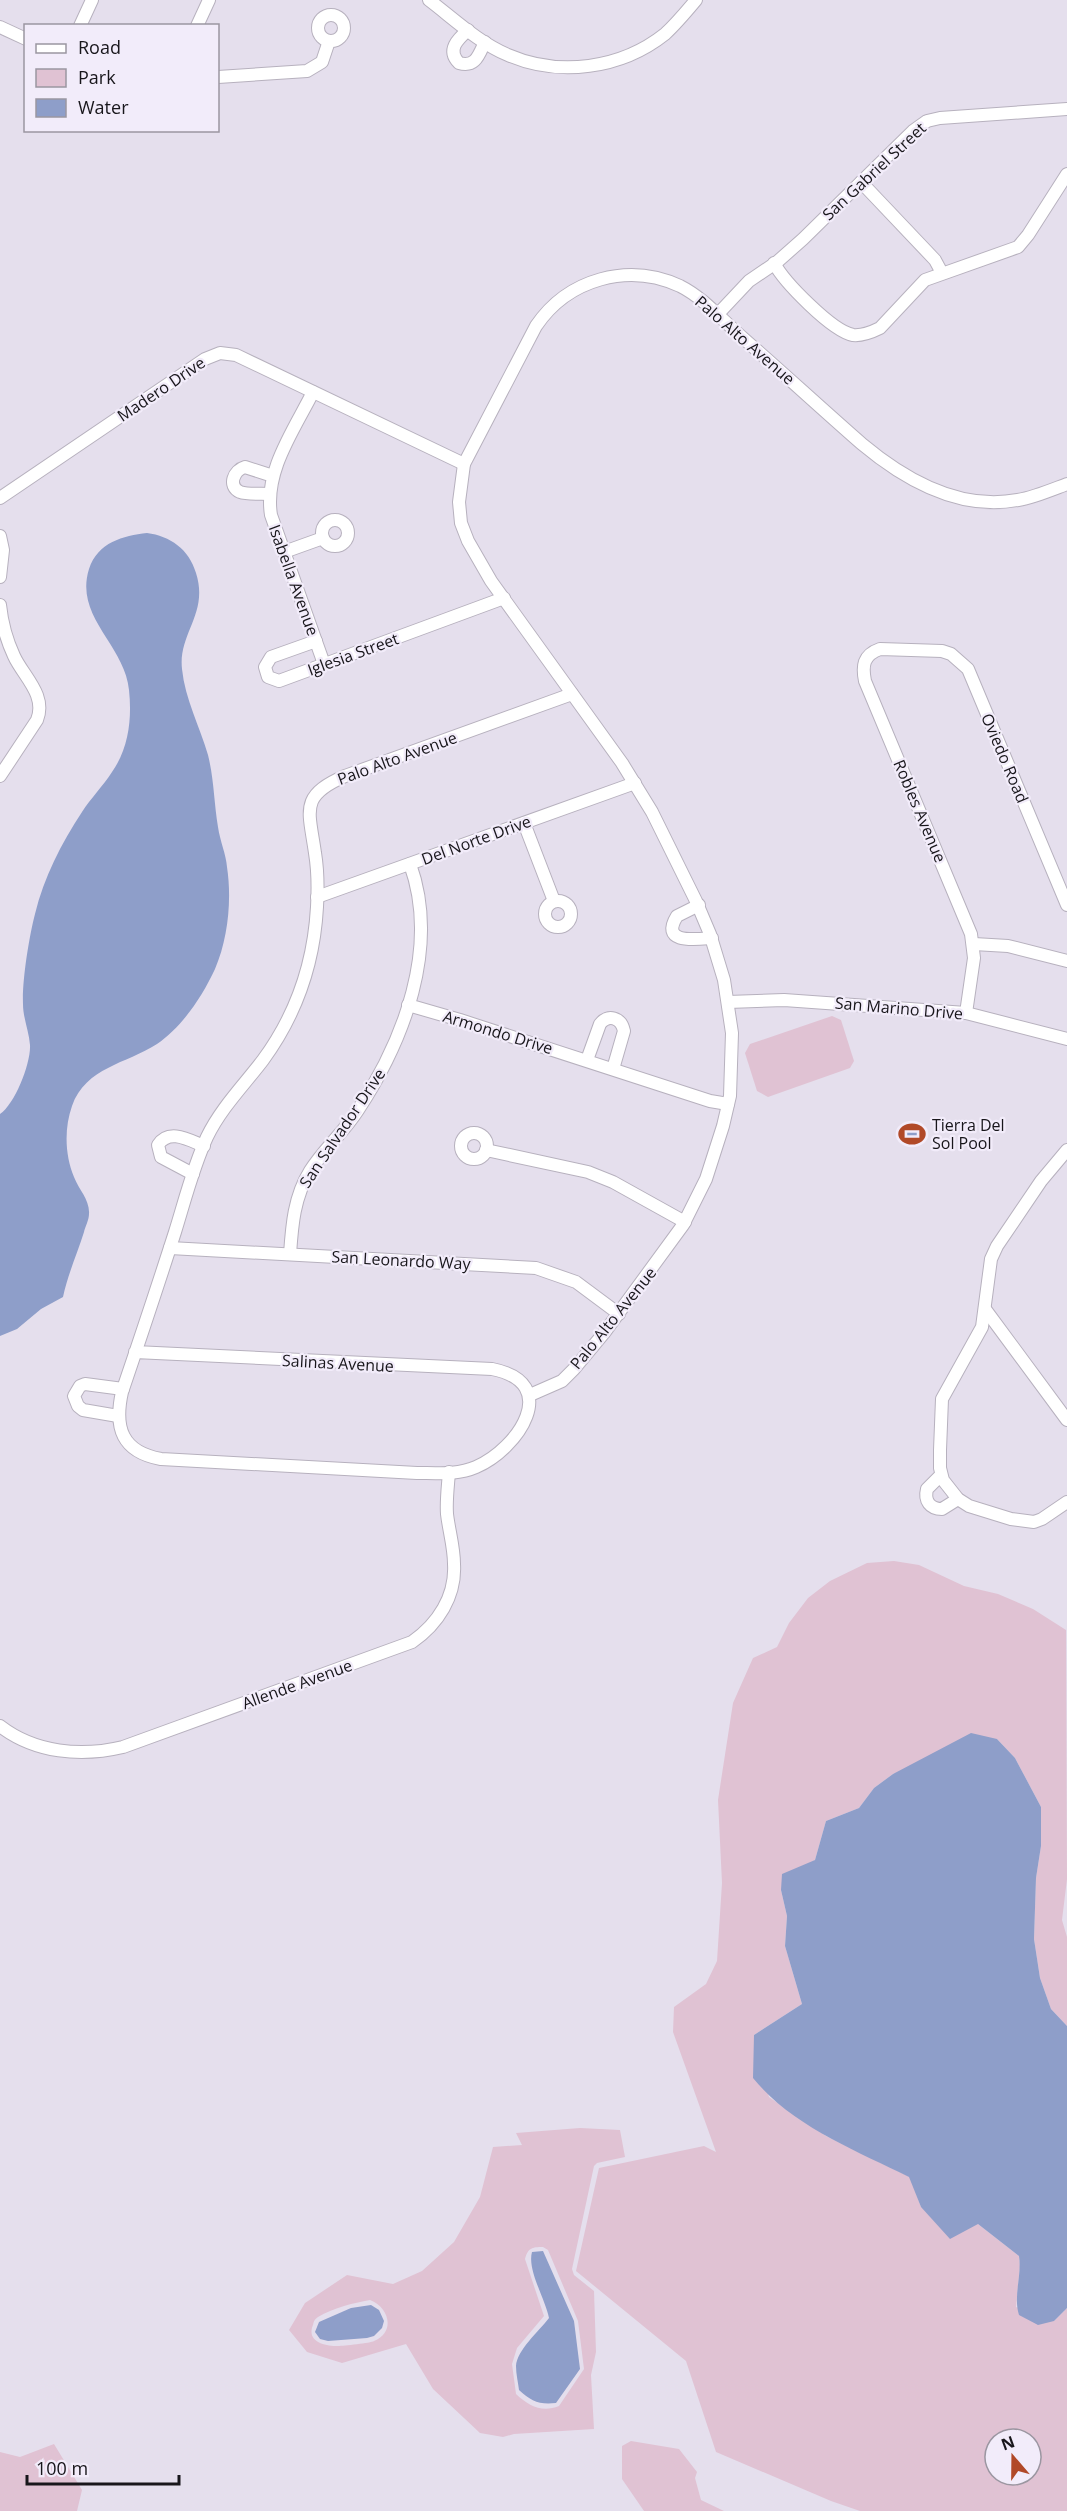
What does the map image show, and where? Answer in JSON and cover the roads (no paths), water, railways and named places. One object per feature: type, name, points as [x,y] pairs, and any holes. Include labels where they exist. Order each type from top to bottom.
[{"type":"street","points":[[81,24],[92,0]]},
{"type":"street","points":[[198,24],[209,0]]},
{"type":"street","points":[[429,0],[485,42],[509,55],[544,66],[587,66],[630,55],[666,33],[696,0]]},
{"type":"street","points":[[0,27],[24,38]]},
{"type":"street","points":[[468,30],[453,47],[453,53],[459,63],[471,64],[476,61],[485,42]]},
{"type":"street","points":[[219,77],[307,71],[322,62],[329,41]]},
{"type":"street","name":"San Gabriel Street","points":[[717,315],[749,281],[774,263],[927,121],[940,118],[1067,109]]},
{"type":"street","points":[[774,263],[784,280],[836,327],[853,334],[863,335],[880,328],[925,280],[1018,247],[1067,174]]},
{"type":"street","points":[[861,182],[935,260],[942,273]]},
{"type":"street","name":"Palo Alto Avenue","points":[[530,1395],[562,1381],[619,1314],[685,1222],[706,1179],[728,1104],[732,1033],[729,1002],[712,938],[699,905],[635,783],[477,560],[461,523],[459,502],[464,464],[536,326],[545,313],[576,288],[613,276],[651,276],[680,286],[694,294],[862,444],[888,466],[906,476],[951,496],[978,501],[1017,500],[1067,484]]},
{"type":"street","name":"Madero Drive","points":[[0,498],[213,355],[220,353],[237,355],[464,464]]},
{"type":"street","name":"Isabella Avenue","points":[[313,392],[273,476],[269,494],[271,515],[324,664]]},
{"type":"street","points":[[269,494],[241,492],[236,489],[233,478],[235,473],[245,467],[273,476]]},
{"type":"street","points":[[0,536],[3,550],[0,577]]},
{"type":"street","points":[[284,552],[323,538]]},
{"type":"street","name":"Iglesia Street","points":[[316,641],[271,657],[267,661],[268,677],[279,681],[504,598]]},
{"type":"street","points":[[0,605],[2,632],[16,661],[36,692],[40,709],[38,720],[0,776]]},
{"type":"street","name":"Oviedo Road","points":[[910,650],[942,651],[951,654],[968,669],[1067,905]]},
{"type":"street","name":"Robles Avenue","points":[[910,650],[871,652],[864,661],[864,675],[974,944],[966,1013]]},
{"type":"street","name":"Palo Alto Avenue","points":[[118,1416],[123,1389],[204,1146],[219,1117],[275,1043],[300,993],[311,952],[318,897],[316,861],[308,817],[309,807],[319,790],[345,776],[572,694]]},
{"type":"street","name":"Del Norte Drive","points":[[318,897],[635,783]]},
{"type":"street","points":[[524,823],[554,901]]},
{"type":"street","name":"San Salvador Drive","points":[[290,1254],[293,1213],[310,1170],[347,1126],[375,1083],[392,1050],[408,1005],[420,948],[422,921],[420,896],[410,864]]},
{"type":"street","points":[[699,905],[677,916],[673,922],[675,934],[685,940],[712,938]]},
{"type":"street","points":[[974,944],[1008,946],[1067,960]]},
{"type":"street","name":"San Marino Drive","points":[[729,1002],[808,1001],[966,1013],[1067,1039]]},
{"type":"street","name":"Armondo Drive","points":[[408,1005],[587,1060],[710,1101],[728,1104]]},
{"type":"street","points":[[587,1060],[600,1024],[609,1017],[620,1020],[624,1031],[613,1069]]},
{"type":"street","points":[[193,1174],[161,1157],[158,1145],[164,1138],[172,1136],[204,1146]]},
{"type":"street","points":[[486,1150],[588,1172],[613,1182],[685,1222]]},
{"type":"street","points":[[1067,1150],[1041,1181],[997,1246],[987,1275],[982,1327],[942,1399],[941,1475],[958,1499],[969,1506],[1011,1519],[1034,1522],[1067,1503]]},
{"type":"street","name":"San Leonardo Way","points":[[170,1248],[536,1268],[576,1282],[619,1314]]},
{"type":"street","points":[[985,1309],[1067,1420]]},
{"type":"street","name":"Salinas Avenue","points":[[135,1352],[492,1369],[517,1376],[526,1385],[530,1395]]},
{"type":"street","points":[[123,1389],[85,1384],[80,1386],[74,1396],[75,1402],[83,1410],[118,1416],[121,1432],[134,1449],[161,1460],[417,1473],[448,1472],[477,1467],[504,1449],[513,1439],[529,1408],[530,1395]]},
{"type":"street","name":"Allende Avenue","points":[[2,1732],[52,1749],[80,1753],[102,1752],[134,1743],[412,1642],[432,1626],[441,1613],[450,1596],[454,1581],[453,1549],[447,1512],[448,1472]]},
{"type":"street","points":[[941,1475],[927,1489],[925,1495],[930,1506],[942,1509],[958,1499]]},
{"type":"water","points":[[147,533],[163,537],[178,545],[193,565],[199,587],[196,612],[184,645],[182,669],[189,702],[212,773],[218,827],[228,880],[226,932],[210,980],[198,1001],[175,1029],[157,1044],[97,1075],[78,1093],[69,1115],[67,1142],[71,1169],[88,1204],[88,1221],[63,1297],[41,1309],[17,1329],[0,1336],[0,1114],[16,1093],[30,1053],[23,994],[26,959],[33,924],[43,887],[54,861],[82,812],[118,763],[128,732],[130,711],[126,674],[88,602],[86,586],[89,569],[98,552],[112,542]]},
{"type":"water","name":"Tierra Del Sol Pool","points":[[901,1127],[925,1128],[924,1142],[900,1141]]},
{"type":"water","points":[[971,1733],[997,1739],[1015,1758],[1041,1807],[1041,1846],[1036,1878],[1034,1939],[1040,1978],[1051,2009],[1067,2026],[1067,2308],[1054,2321],[1038,2325],[1019,2315],[1017,2308],[1019,2256],[978,2224],[950,2239],[921,2207],[909,2177],[805,2123],[786,2110],[753,2078],[754,2035],[802,2004],[785,1946],[787,1916],[781,1890],[782,1874],[815,1860],[826,1821],[859,1808],[874,1788],[893,1774]]},
{"type":"water","points":[[543,2251],[574,2321],[580,2369],[556,2403],[545,2403],[527,2397],[519,2390],[516,2369],[517,2360],[524,2347],[549,2318],[534,2276],[531,2259],[532,2252]]},
{"type":"water","points":[[371,2305],[379,2310],[384,2321],[382,2328],[374,2336],[328,2341],[320,2339],[315,2332],[319,2322],[351,2308]]},
{"type":"place","name":"Tierra Del Sol Pool","points":[[912,1134]]}]
